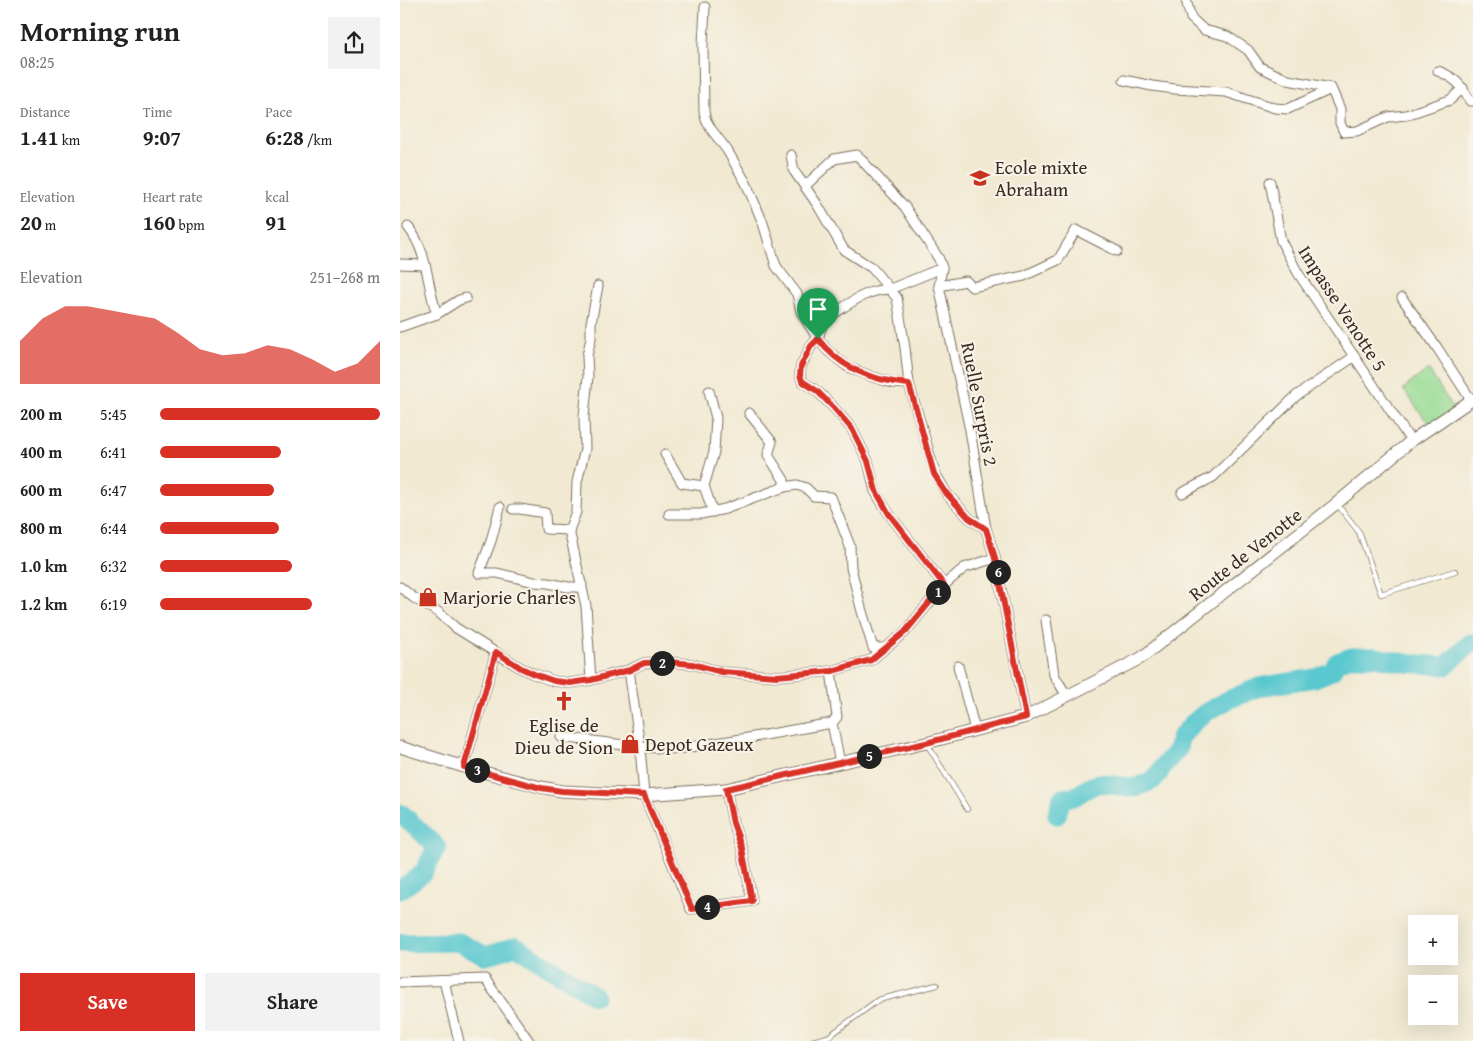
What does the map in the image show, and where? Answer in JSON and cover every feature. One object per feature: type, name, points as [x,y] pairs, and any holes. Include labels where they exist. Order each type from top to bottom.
[{"type":"street","points":[[1186,0],[1191,18],[1204,30],[1227,36],[1248,50],[1260,68],[1288,80],[1331,88]]},
{"type":"street","points":[[705,7],[703,44],[704,112],[706,120],[727,150],[746,183],[763,223],[776,266],[797,294],[801,312],[828,351],[848,367],[893,383],[909,384]]},
{"type":"street","points":[[1438,71],[1451,76],[1463,88],[1470,101],[1473,101]]},
{"type":"street","points":[[1124,80],[1174,89],[1226,92],[1275,108],[1288,109],[1331,88]]},
{"type":"street","points":[[1331,88],[1340,109],[1340,123],[1344,132],[1357,131],[1388,117],[1406,114],[1450,100],[1463,88]]},
{"type":"street","points":[[791,155],[794,170],[844,250],[872,268],[897,298],[909,384],[934,474],[947,494],[969,518],[986,529]]},
{"type":"street","points":[[805,186],[834,158],[857,156],[905,207],[939,258],[942,268],[939,286],[966,281],[972,287],[1024,276],[1058,260],[1076,230],[1116,251]]},
{"type":"street","name":"Impasse Venotte 5","points":[[1270,182],[1281,241],[1298,273],[1411,441]]},
{"type":"street","points":[[408,227],[424,255],[437,314]]},
{"type":"street","points":[[400,264],[425,265]]},
{"type":"street","points":[[942,268],[890,289],[864,294],[823,321],[818,339],[811,346],[801,366],[800,375],[802,381],[817,391],[852,429],[868,461],[876,491],[889,514],[944,585]]},
{"type":"street","points":[[591,680],[586,606],[569,530],[576,512],[577,482],[584,449],[584,416],[588,377],[587,356],[598,286]]},
{"type":"street","name":"Ruelle Surpris 2","points":[[939,286],[970,430],[986,529],[995,558],[1026,717]]},
{"type":"street","points":[[400,328],[437,314],[459,300],[466,298]]},
{"type":"street","points":[[1402,298],[1470,398]]},
{"type":"street","points":[[1182,493],[1213,477],[1296,396],[1355,356]]},
{"type":"street","points":[[709,391],[716,418],[714,452],[704,486],[713,512]]},
{"type":"street","name":"Route de Venotte","points":[[400,748],[541,788],[644,795],[726,789],[926,743],[1026,717],[1141,658],[1337,504],[1411,441],[1470,398]]},
{"type":"street","points":[[749,413],[772,442],[768,455],[784,480],[784,487]]},
{"type":"street","points":[[665,454],[682,483],[704,486]]},
{"type":"street","points":[[668,514],[713,512],[784,487],[797,485],[806,488],[814,496],[831,497],[850,546],[851,568],[873,648],[886,648]]},
{"type":"street","points":[[500,507],[491,541],[479,573],[497,573],[534,582],[548,582],[568,587],[582,585]]},
{"type":"street","points":[[513,509],[545,512],[546,529],[569,530]]},
{"type":"street","points":[[400,587],[438,612],[456,628],[521,668],[554,681],[570,683],[591,680],[630,670],[644,663],[668,662],[692,664],[722,672],[777,676],[832,671],[871,660],[905,632],[944,585],[964,568],[995,558]]},
{"type":"street","points":[[1046,620],[1054,675],[1067,696]]},
{"type":"street","points":[[464,767],[496,652]]},
{"type":"street","points":[[958,666],[975,730]]},
{"type":"street","points":[[630,670],[644,795],[692,909],[752,901],[742,848],[733,823],[726,789]]},
{"type":"street","points":[[561,737],[640,747],[677,748],[832,723],[837,717],[832,671]]},
{"type":"street","points":[[832,723],[840,763]]},
{"type":"street","points":[[400,982],[485,979],[529,1041]]},
{"type":"street","points":[[444,981],[459,1041]]},
{"type":"lane","points":[[1337,504],[1359,532],[1381,594],[1455,571]]},
{"type":"lane","points":[[926,743],[967,809]]},
{"type":"lane","points":[[812,1041],[828,1037],[878,1000],[937,985]]},
{"type":"green space","points":[[1428,369],[1453,408],[1431,427],[1403,389]]},
{"type":"waterway","points":[[1057,815],[1062,798],[1074,797],[1099,783],[1135,788],[1155,779],[1178,749],[1180,738],[1192,724],[1205,713],[1228,700],[1259,687],[1315,678],[1332,671],[1337,662],[1352,657],[1376,657],[1405,663],[1446,666],[1469,644],[1473,643]]},
{"type":"waterway","points":[[400,814],[437,847],[423,873],[400,890]]},
{"type":"waterway","points":[[400,943],[459,942],[486,956],[516,946],[595,996]]},
{"type":"place","name":"Ecole mixte Abraham","points":[[980,178]]},
{"type":"place","name":"Marjorie Charles","points":[[428,597]]},
{"type":"place","name":"Eglise de Dieu de Sion","points":[[564,701]]},
{"type":"place","name":"Depot Gazeux","points":[[630,744]]},
{"type":"route","points":[[818,339],[828,351],[848,367],[893,383],[909,384],[934,474],[947,494],[969,518],[986,529],[995,558],[1026,717],[926,743],[726,789],[733,823],[742,848],[752,901],[692,909],[644,795],[562,791],[541,788],[464,767],[496,652],[534,674],[554,681],[570,683],[591,680],[630,670],[644,663],[692,664],[722,672],[777,676],[832,671],[871,660],[905,632],[944,585],[889,514],[876,491],[868,461],[852,429],[817,391],[802,381],[800,375],[801,366],[811,346],[818,339]]}]
